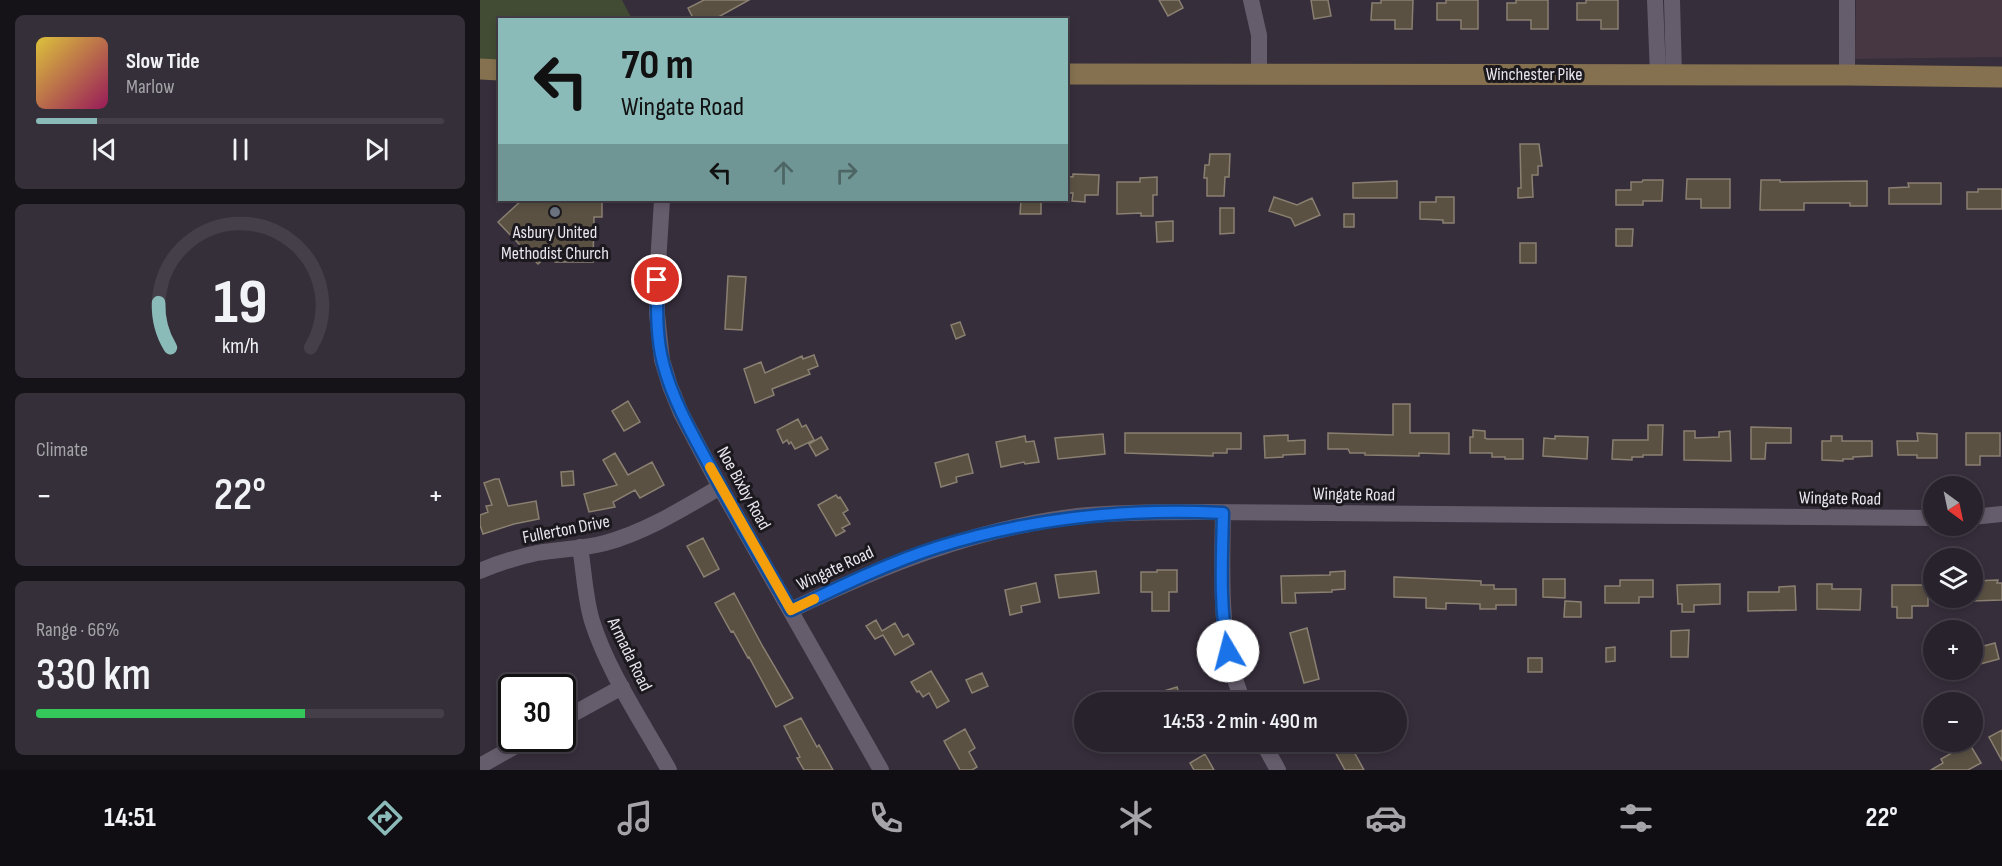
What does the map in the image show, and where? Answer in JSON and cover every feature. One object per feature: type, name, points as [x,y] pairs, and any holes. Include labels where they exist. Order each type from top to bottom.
[{"type":"main road","points":[[480,69],[498,70]]},
{"type":"main road","name":"Winchester Pike","points":[[1068,74],[1666,74],[2002,77]]},
{"type":"street","points":[[1251,0],[1259,35],[1259,74]]},
{"type":"street","points":[[1655,0],[1666,74]]},
{"type":"street","points":[[1666,74],[1672,0]]},
{"type":"street","points":[[1847,0],[1847,75]]},
{"type":"street","name":"Noe Bixby Road","points":[[662,201],[657,314],[662,360],[670,386],[681,413],[720,487],[881,770]]},
{"type":"street","name":"Fullerton Drive","points":[[480,571],[537,553],[622,538],[662,520],[720,487]]},
{"type":"street","name":"Wingate Road","points":[[791,610],[890,565],[936,548],[1012,528],[1078,516],[1147,512],[1923,518]]},
{"type":"street","points":[[1223,513],[1222,569],[1225,633],[1233,677],[1239,692]]},
{"type":"street","points":[[1983,516],[2002,514]]},
{"type":"street","name":"Armada Road","points":[[580,547],[592,620],[601,643],[622,687],[669,770]]},
{"type":"street","points":[[576,712],[622,687]]},
{"type":"street","points":[[480,766],[505,752]]},
{"type":"street","points":[[1268,752],[1278,770]]},
{"type":"shaded area","points":[[1856,0],[2002,0],[2002,57],[1855,59]]},
{"type":"green space","points":[[480,0],[622,0],[631,18],[498,18],[498,61],[480,61]]},
{"type":"building","points":[[704,0],[749,0],[717,18],[693,18],[688,8]]},
{"type":"building","points":[[1159,0],[1179,0],[1183,8],[1168,16]]},
{"type":"building","points":[[1311,0],[1328,0],[1331,16],[1314,19]]},
{"type":"building","points":[[1381,0],[1413,0],[1412,29],[1395,29],[1395,20],[1371,20],[1372,3],[1381,3]]},
{"type":"building","points":[[1446,0],[1478,0],[1478,29],[1461,29],[1461,20],[1437,20],[1437,3],[1446,3]]},
{"type":"building","points":[[1516,0],[1548,0],[1548,29],[1531,29],[1531,20],[1507,20],[1507,3],[1516,3]]},
{"type":"building","points":[[1586,0],[1618,0],[1618,29],[1601,29],[1601,20],[1577,20],[1577,3],[1586,3]]},
{"type":"building","points":[[1520,144],[1539,144],[1542,166],[1538,166],[1538,175],[1532,175],[1533,197],[1518,198],[1518,188],[1521,188]]},
{"type":"building","points":[[1210,154],[1230,154],[1229,177],[1225,177],[1224,196],[1207,196],[1207,178],[1204,178],[1205,165],[1209,165]]},
{"type":"building","points":[[1073,174],[1099,175],[1098,195],[1085,195],[1085,202],[1072,201],[1073,193],[1068,193],[1068,176],[1073,177]]},
{"type":"building","points":[[1157,177],[1157,195],[1153,195],[1153,216],[1141,216],[1141,213],[1117,214],[1117,182],[1140,182],[1140,178]]},
{"type":"building","points":[[1687,179],[1730,179],[1730,208],[1701,208],[1701,199],[1686,199]]},
{"type":"building","points":[[1643,180],[1663,180],[1662,201],[1643,201],[1643,205],[1616,205],[1616,190],[1631,190],[1631,182],[1642,182]]},
{"type":"building","points":[[1761,180],[1780,180],[1780,182],[1867,181],[1867,206],[1850,206],[1850,203],[1804,203],[1804,210],[1760,210]]},
{"type":"building","points":[[1397,181],[1397,198],[1353,198],[1353,183]]},
{"type":"building","points":[[1908,183],[1941,183],[1941,204],[1889,204],[1889,188],[1909,187]]},
{"type":"building","points":[[1978,189],[2002,189],[2002,209],[1967,209],[1967,192],[1978,192]]},
{"type":"building","points":[[1274,197],[1297,205],[1312,198],[1320,215],[1295,226],[1291,218],[1269,211]]},
{"type":"building","points":[[1436,197],[1454,197],[1454,223],[1420,219],[1420,202],[1436,202]]},
{"type":"building","name":"Asbury United Methodist Church","points":[[521,201],[602,202],[602,217],[594,217],[593,262],[555,262],[548,255],[538,264],[498,222]]},
{"type":"building","points":[[1021,201],[1041,201],[1041,214],[1020,214]]},
{"type":"building","points":[[1220,208],[1234,208],[1234,233],[1220,234]]},
{"type":"building","points":[[1344,214],[1354,214],[1354,227],[1344,227]]},
{"type":"building","points":[[1173,221],[1173,241],[1157,242],[1156,222]]},
{"type":"building","points":[[1616,229],[1633,229],[1632,246],[1616,246]]},
{"type":"building","points":[[1520,243],[1536,243],[1536,263],[1520,263]]},
{"type":"building","points":[[728,276],[746,277],[742,330],[725,329]]},
{"type":"building","points":[[960,322],[965,335],[956,339],[951,325]]},
{"type":"building","points":[[814,355],[818,366],[808,370],[810,374],[772,389],[774,395],[755,403],[744,369],[761,362],[765,373],[802,356],[803,359]]},
{"type":"building","points":[[628,401],[640,422],[624,431],[612,411]]},
{"type":"building","points":[[1393,404],[1410,404],[1410,433],[1449,433],[1449,454],[1365,455],[1365,453],[1350,453],[1348,449],[1328,449],[1328,433],[1393,435]]},
{"type":"building","points":[[798,419],[802,427],[806,425],[814,440],[795,449],[787,440],[783,443],[777,430]]},
{"type":"building","points":[[1648,425],[1663,425],[1662,455],[1643,455],[1643,457],[1632,457],[1632,460],[1612,459],[1613,440],[1648,440]]},
{"type":"building","points":[[1751,427],[1791,428],[1791,443],[1766,443],[1765,459],[1751,459]]},
{"type":"building","points":[[1473,430],[1485,431],[1487,439],[1523,439],[1523,459],[1492,457],[1492,453],[1470,453],[1470,437],[1473,437]]},
{"type":"building","points":[[1684,431],[1695,431],[1695,438],[1719,437],[1719,432],[1730,431],[1731,461],[1684,460]]},
{"type":"building","points":[[1125,433],[1241,433],[1241,449],[1227,449],[1227,453],[1213,453],[1213,456],[1125,453]]},
{"type":"building","points":[[1917,433],[1937,434],[1937,458],[1898,455],[1897,441],[1918,441]]},
{"type":"building","points":[[1966,433],[2000,433],[2000,456],[1980,456],[1980,465],[1966,465]]},
{"type":"building","points":[[1103,434],[1105,454],[1058,459],[1055,438]]},
{"type":"building","points":[[1288,435],[1288,441],[1305,440],[1305,454],[1265,458],[1264,436]]},
{"type":"building","points":[[1025,436],[1026,442],[1034,441],[1039,462],[1025,464],[1024,462],[1001,467],[996,442]]},
{"type":"building","points":[[1555,436],[1588,437],[1587,459],[1543,456],[1544,438],[1555,439]]},
{"type":"building","points":[[1831,436],[1842,436],[1842,441],[1872,441],[1872,456],[1853,457],[1853,459],[1843,459],[1843,461],[1822,460],[1822,441],[1831,441]]},
{"type":"building","points":[[821,437],[828,449],[816,456],[809,444]]},
{"type":"building","points":[[615,453],[628,475],[652,462],[664,485],[640,498],[635,490],[613,502],[615,507],[589,512],[584,494],[617,485],[603,460]]},
{"type":"building","points":[[968,454],[973,473],[956,477],[957,482],[941,487],[935,463]]},
{"type":"building","points":[[573,471],[574,485],[562,486],[561,472]]},
{"type":"building","points":[[499,479],[508,506],[536,501],[539,519],[483,534],[480,515],[488,512],[486,506],[492,505],[484,483]]},
{"type":"building","points":[[836,495],[840,497],[848,510],[843,513],[850,524],[842,528],[845,531],[836,536],[818,505]]},
{"type":"building","points":[[703,538],[719,569],[704,577],[687,546]]},
{"type":"building","points":[[1157,570],[1177,570],[1177,592],[1169,592],[1169,611],[1152,611],[1152,592],[1141,592],[1141,572],[1157,572]]},
{"type":"building","points":[[1096,571],[1099,593],[1059,598],[1055,575]]},
{"type":"building","points":[[1345,571],[1345,589],[1332,590],[1332,592],[1295,593],[1296,603],[1282,603],[1281,576],[1330,575],[1330,572]]},
{"type":"building","points":[[1394,577],[1481,581],[1481,585],[1494,585],[1494,589],[1516,589],[1516,605],[1496,605],[1496,609],[1480,609],[1480,604],[1446,603],[1446,609],[1426,608],[1426,598],[1394,597]]},
{"type":"building","points":[[1543,579],[1565,579],[1565,598],[1543,597]]},
{"type":"building","points":[[1620,580],[1653,580],[1653,597],[1639,597],[1639,603],[1605,603],[1605,586],[1620,586]]},
{"type":"building","points":[[1998,580],[1997,583],[2002,583],[2002,600],[1983,601],[1983,581]]},
{"type":"building","points":[[1036,583],[1040,602],[1021,606],[1022,612],[1010,615],[1005,590]]},
{"type":"building","points":[[1720,584],[1720,604],[1694,605],[1694,612],[1682,612],[1682,604],[1678,604],[1677,585]]},
{"type":"building","points":[[1817,584],[1832,584],[1832,589],[1861,589],[1860,610],[1817,609]]},
{"type":"building","points":[[1892,585],[1923,585],[1923,606],[1912,606],[1912,618],[1897,618],[1897,607],[1892,607]]},
{"type":"building","points":[[1795,586],[1796,610],[1748,611],[1748,592],[1779,592],[1779,587]]},
{"type":"building","points":[[734,593],[793,698],[776,707],[749,657],[733,631],[731,632],[715,603]]},
{"type":"building","points":[[1565,601],[1581,602],[1581,617],[1564,617]]},
{"type":"building","points":[[876,620],[882,631],[895,623],[903,637],[908,634],[914,644],[895,655],[883,635],[875,639],[866,626]]},
{"type":"building","points":[[1307,628],[1319,679],[1304,683],[1290,633]]},
{"type":"building","points":[[1689,630],[1688,657],[1671,657],[1671,631]]},
{"type":"building","points":[[1995,643],[1999,659],[1983,663],[1983,646]]},
{"type":"building","points":[[1615,647],[1615,661],[1606,662],[1606,648]]},
{"type":"building","points":[[1528,658],[1542,658],[1542,672],[1528,672]]},
{"type":"building","points":[[931,671],[949,701],[937,708],[929,693],[923,697],[911,682]]},
{"type":"building","points":[[982,673],[988,686],[972,693],[966,680]]},
{"type":"building","points":[[1177,687],[1179,692],[1161,692]]},
{"type":"building","points":[[801,718],[833,770],[804,770],[784,726]]},
{"type":"building","points":[[965,729],[975,748],[969,752],[977,767],[972,770],[960,770],[944,741]]},
{"type":"building","points":[[2002,730],[2002,761],[1989,737]]},
{"type":"building","points":[[1335,752],[1354,752],[1364,770],[1345,770]]},
{"type":"building","points":[[1953,752],[1974,752],[1981,763],[1968,770],[1931,770],[1943,763],[1941,759]]},
{"type":"building","points":[[1205,754],[1214,770],[1194,770],[1190,763]]},
{"type":"slow traffic","points":[[710,467],[791,610],[814,599]]},
{"type":"place","name":"Asbury United Methodist Church","points":[[555,212]]},
{"type":"route","points":[[657,280],[659,337],[662,360],[670,386],[681,413],[720,487],[791,610],[890,565],[936,548],[1028,524],[1078,516],[1147,512],[1223,513],[1222,569],[1228,651]]}]
